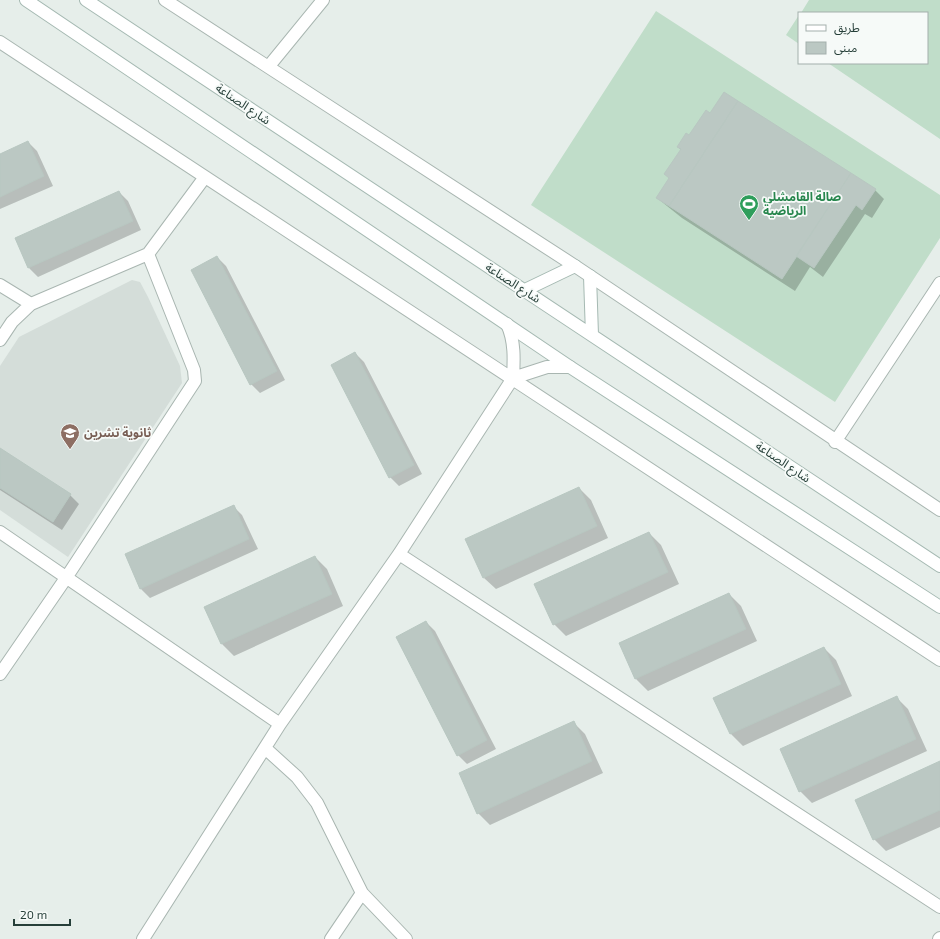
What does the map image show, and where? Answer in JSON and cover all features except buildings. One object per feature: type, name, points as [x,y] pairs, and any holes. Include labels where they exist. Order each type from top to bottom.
[{"type":"street","points":[[26,0],[570,367],[940,607]]},
{"type":"street","name":"شارع الصناعة","points":[[86,0],[940,566]]},
{"type":"street","points":[[165,0],[575,266],[835,442],[940,510]]},
{"type":"street","points":[[268,66],[324,0]]},
{"type":"street","points":[[0,42],[940,660]]},
{"type":"street","points":[[0,340],[12,322],[31,304],[148,254],[205,176]]},
{"type":"street","points":[[0,674],[66,578],[195,380],[194,370],[148,254]]},
{"type":"street","points":[[525,290],[575,266]]},
{"type":"street","points":[[590,276],[592,335]]},
{"type":"street","points":[[835,442],[940,283]]},
{"type":"street","points":[[0,285],[31,304]]},
{"type":"street","points":[[143,939],[280,724],[399,554],[513,378],[514,348],[511,333],[507,324]]},
{"type":"street","points":[[513,378],[547,367],[570,367]]},
{"type":"street","points":[[0,532],[280,724]]},
{"type":"street","points":[[399,554],[940,908]]},
{"type":"street","points":[[265,748],[298,777],[317,803],[362,894],[406,939]]},
{"type":"street","points":[[331,939],[362,894]]},
{"type":"shaded area","name":"ثانوية تشرين","points":[[132,280],[140,282],[148,297],[180,366],[182,383],[68,557],[0,510],[0,366],[19,337]]},
{"type":"green space","points":[[809,0],[940,0],[940,139],[829,64],[928,64],[928,12],[802,12]]},
{"type":"green space","name":"صالة القامشلي الرياضية","points":[[656,11],[940,195],[940,238],[835,402],[531,205]]},
{"type":"green space","points":[[798,17],[798,43],[786,35]]},
{"type":"place","name":"صالة القامشلي الرياضية","points":[[749,221]]},
{"type":"place","name":"ثانوية تشرين","points":[[70,450]]}]
